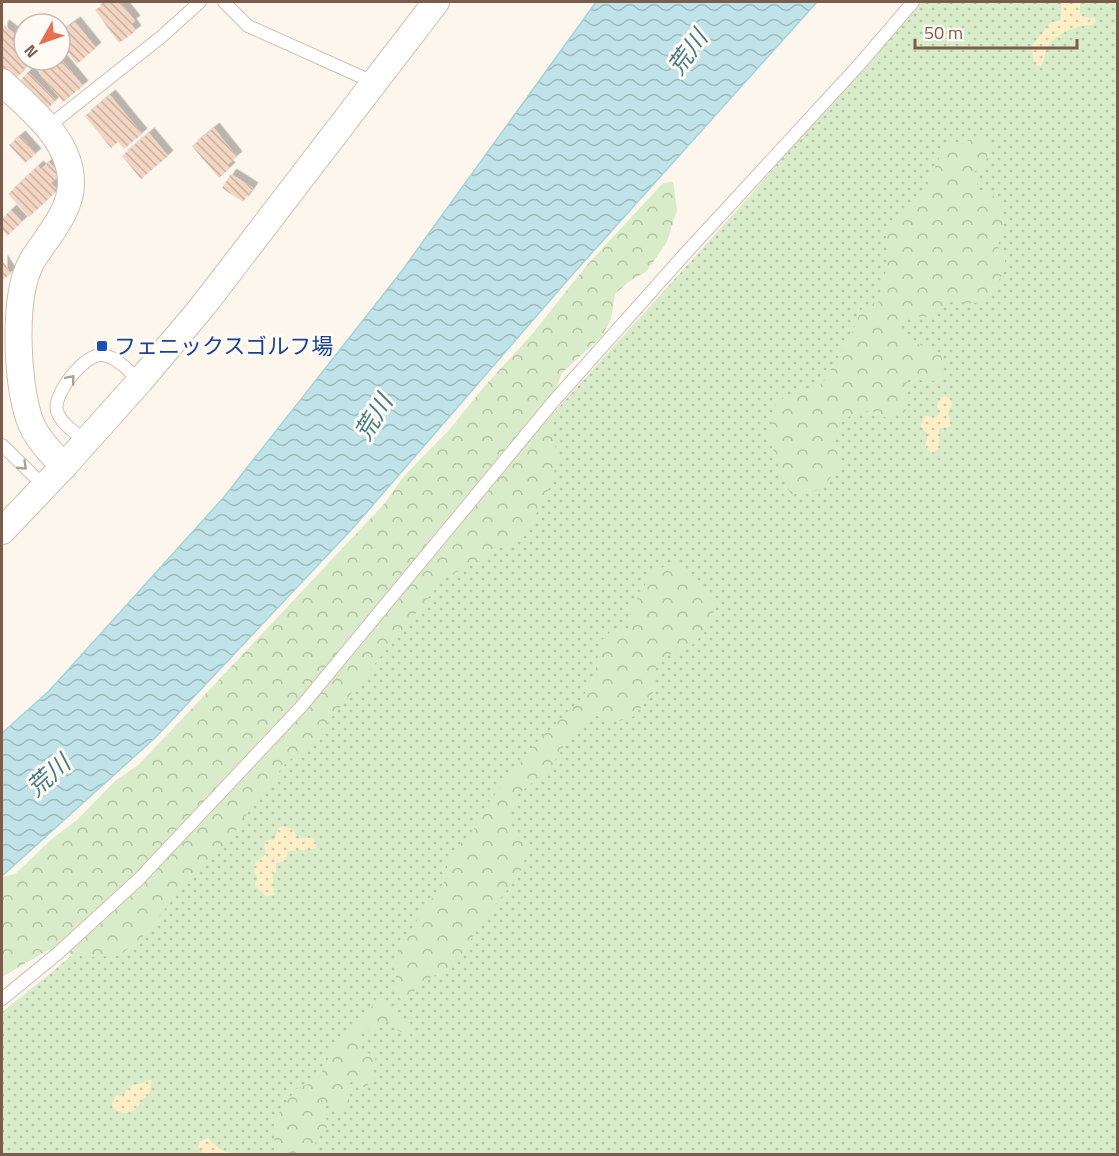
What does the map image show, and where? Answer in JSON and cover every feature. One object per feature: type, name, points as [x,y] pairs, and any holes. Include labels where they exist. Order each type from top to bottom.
[{"type":"street","points":[[2,531],[140,381],[203,306],[436,2]]},
{"type":"street","points":[[5,92],[49,126],[68,162],[72,185],[64,210],[50,237],[32,262],[23,287],[18,352],[30,420],[45,446],[64,466]]},
{"type":"lane","points":[[49,126],[161,38],[200,2]]},
{"type":"lane","points":[[224,2],[248,26],[374,82]]},
{"type":"lane","points":[[2,999],[57,954],[138,879],[300,708],[553,402],[683,256],[858,66],[913,2]]},
{"type":"lane","points":[[86,441],[60,419],[55,404],[59,393],[88,358],[95,355],[111,357],[140,381]]},
{"type":"lane","points":[[2,445],[44,486]]},
{"type":"green space","points":[[918,2],[1117,2],[1117,1154],[2,1154],[2,1012],[124,911],[395,610],[560,406],[747,199]]},
{"type":"green space","points":[[976,136],[990,144],[985,166],[974,172],[980,190],[996,197],[1004,215],[998,247],[1005,259],[1005,271],[990,293],[977,303],[951,302],[932,317],[912,316],[895,327],[902,337],[941,354],[945,379],[925,382],[909,375],[904,398],[906,412],[886,418],[875,412],[865,411],[843,419],[834,441],[842,462],[822,487],[811,492],[791,494],[782,476],[768,434],[777,401],[823,383],[850,337],[863,306],[878,302],[888,262],[886,235],[895,217],[912,210],[925,190],[944,147],[956,142],[964,144]]},
{"type":"green space","points":[[673,182],[677,210],[667,242],[646,272],[631,280],[615,294],[611,319],[602,336],[562,373],[557,386],[552,429],[558,459],[549,488],[525,536],[445,577],[311,743],[285,764],[243,819],[227,845],[187,882],[140,940],[118,956],[86,957],[48,950],[2,977],[2,877],[15,874],[53,838],[78,819],[115,781],[138,765],[166,736],[384,504],[404,476],[449,430],[533,333],[587,265],[663,183]]},
{"type":"green space","points":[[674,564],[694,576],[714,600],[713,622],[694,644],[658,660],[654,672],[655,690],[633,717],[618,721],[596,716],[573,731],[551,767],[517,795],[508,822],[529,847],[519,876],[481,921],[467,947],[449,969],[421,982],[406,1001],[394,988],[400,950],[419,917],[446,879],[448,856],[472,832],[490,801],[535,744],[582,698],[595,676],[600,642],[611,631],[629,629],[631,610],[653,570]]},
{"type":"green space","points":[[377,998],[387,1000],[394,1010],[412,1025],[410,1036],[397,1030],[390,1022],[379,1023],[375,1030],[363,1030],[358,1039],[362,1050],[376,1057],[370,1069],[372,1078],[366,1088],[351,1081],[347,1094],[351,1105],[336,1110],[321,1099],[329,1126],[316,1135],[315,1149],[305,1154],[273,1154],[275,1143],[273,1128],[278,1114],[296,1089],[318,1080],[335,1044],[367,1014]]},
{"type":"sand","points":[[1080,2],[1080,13],[1096,21],[1092,25],[1066,31],[1054,39],[1047,48],[1041,66],[1037,66],[1033,59],[1032,46],[1050,23],[1061,20],[1061,4]]},
{"type":"sand","points":[[945,396],[952,404],[948,413],[951,425],[947,428],[939,428],[939,449],[932,454],[925,447],[928,435],[920,426],[925,416],[936,417],[939,414],[938,402]]},
{"type":"sand","points":[[283,826],[294,830],[298,839],[311,837],[317,843],[312,849],[288,852],[285,861],[276,863],[273,876],[274,895],[266,896],[255,884],[258,878],[253,868],[255,863],[266,854],[264,844],[268,840],[275,839],[278,828]]},
{"type":"sand","points":[[152,1080],[149,1095],[141,1100],[133,1111],[125,1113],[112,1107],[116,1096],[124,1095],[129,1086]]},
{"type":"sand","points":[[208,1138],[219,1149],[233,1154],[204,1154],[198,1147],[199,1142]]},
{"type":"water","name":"荒川","points":[[596,2],[817,2],[572,275],[352,529],[156,737],[2,876],[2,733],[49,691],[224,497],[401,272]]},
{"type":"building","points":[[107,2],[120,2],[135,21],[131,24],[136,31],[119,43],[95,10]]},
{"type":"building","points":[[75,22],[96,48],[77,64],[72,58],[72,24]]},
{"type":"building","points":[[4,25],[12,32],[12,72],[21,72],[15,80],[2,69],[2,28]]},
{"type":"building","points":[[28,72],[56,100],[44,112],[17,84]]},
{"type":"building","points":[[72,72],[83,86],[63,102],[39,73]]},
{"type":"building","points":[[110,95],[142,134],[124,149],[118,142],[111,148],[85,116]]},
{"type":"building","points":[[214,128],[237,157],[227,165],[230,168],[219,178],[192,146]]},
{"type":"building","points":[[149,133],[168,156],[141,179],[122,156]]},
{"type":"building","points":[[20,136],[36,154],[25,163],[9,145]]},
{"type":"building","points":[[49,162],[61,174],[51,183],[58,190],[29,217],[8,194],[38,166],[41,169]]},
{"type":"building","points":[[231,174],[253,188],[243,202],[222,188]]},
{"type":"building","points":[[11,210],[22,222],[7,236],[2,229],[2,219]]},
{"type":"building","points":[[2,260],[11,274],[2,280]]},
{"type":"place","name":"フェニックスゴルフ場","points":[[102,346]]}]
